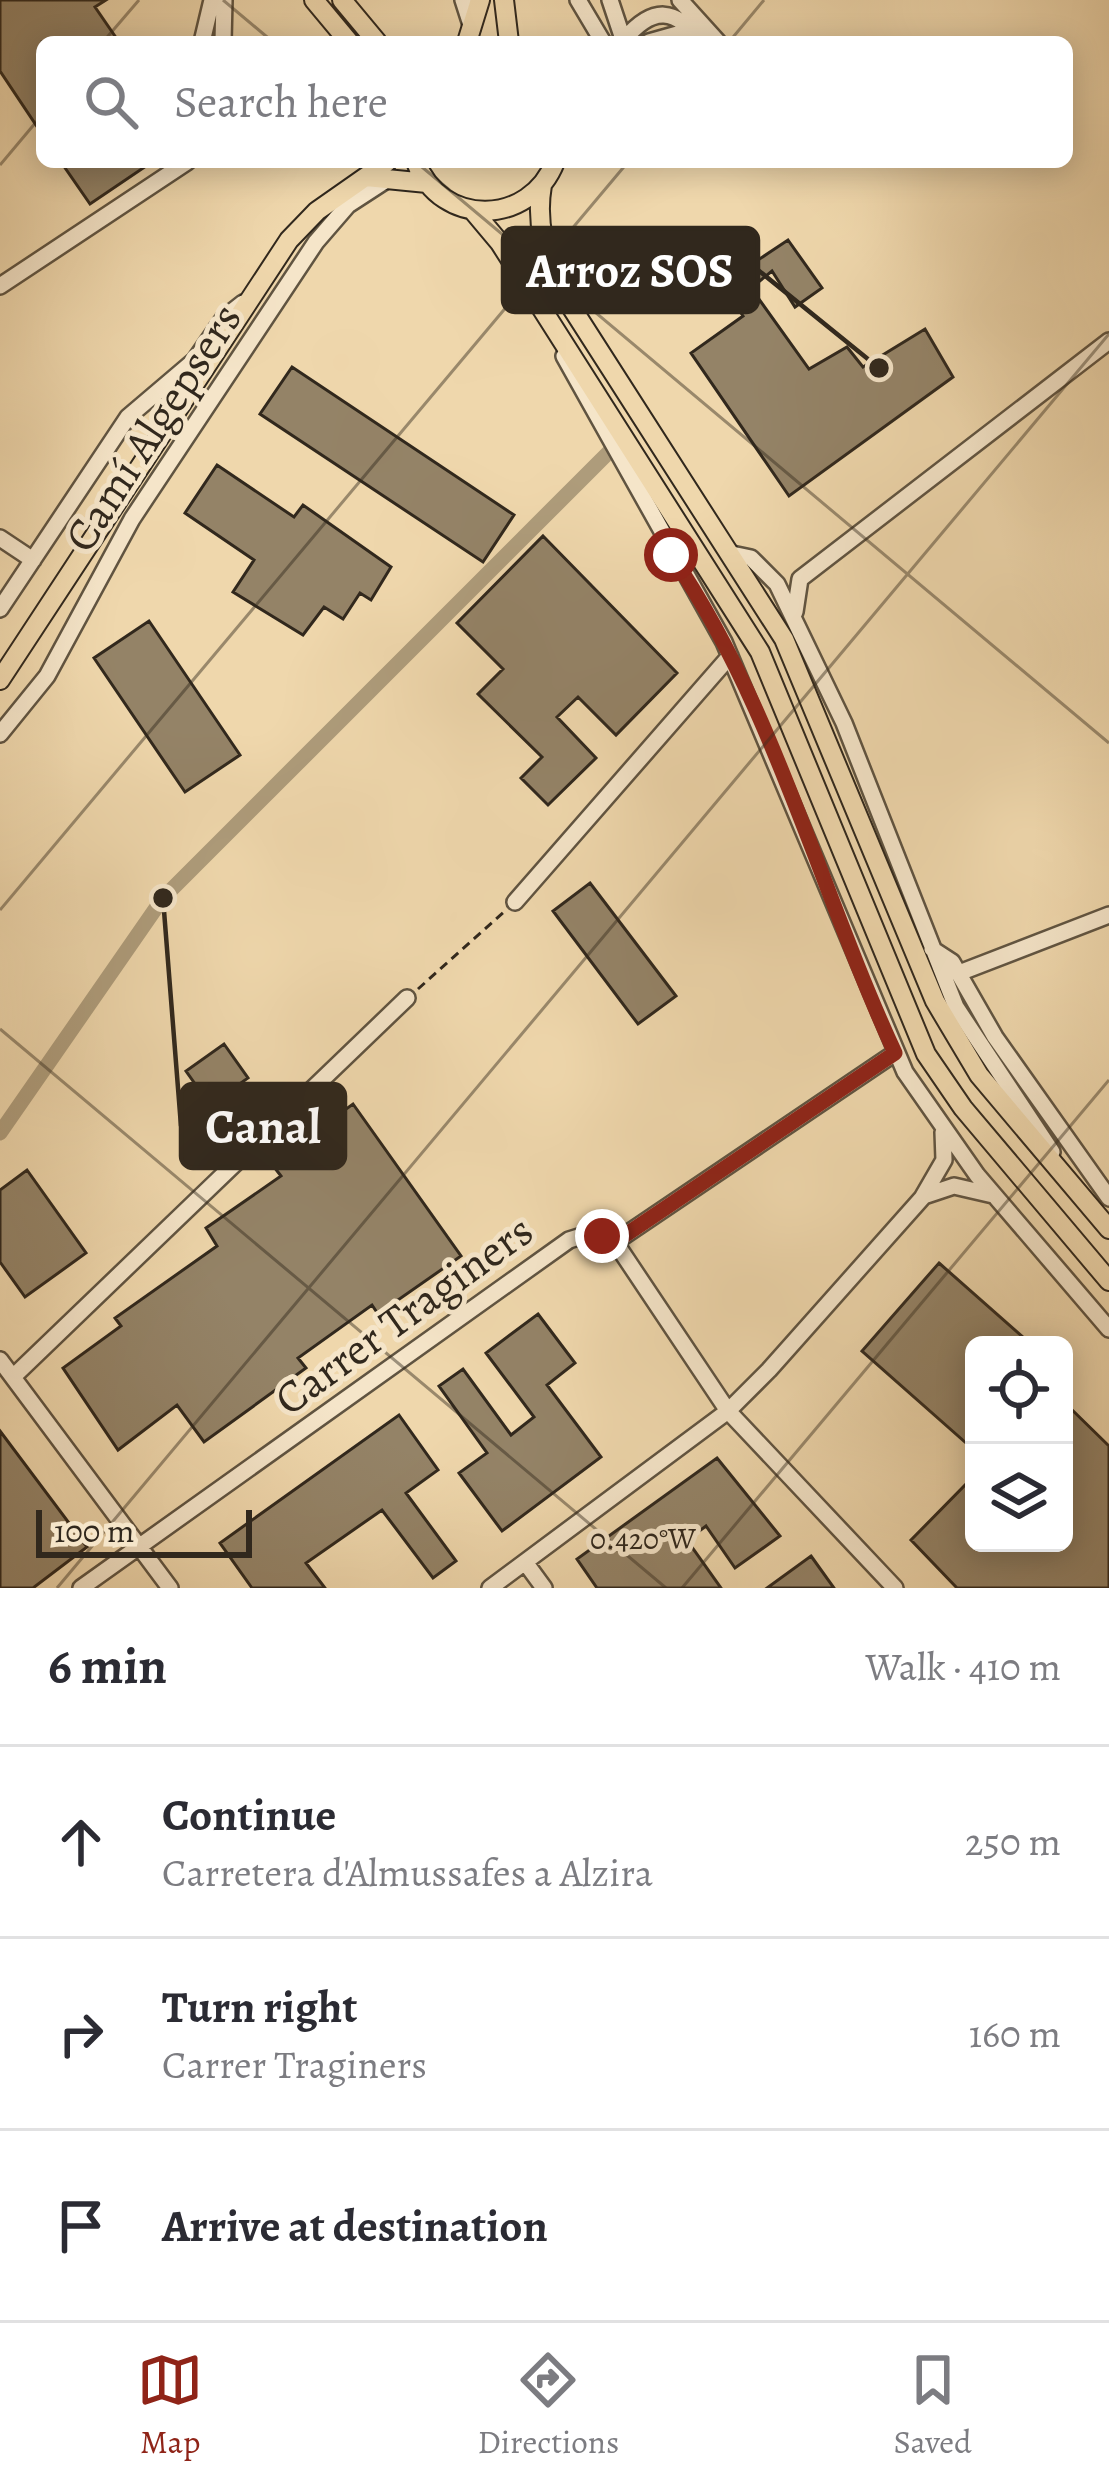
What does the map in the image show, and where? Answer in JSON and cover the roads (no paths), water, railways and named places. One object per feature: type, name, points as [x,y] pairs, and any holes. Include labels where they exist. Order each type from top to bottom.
[{"type":"main road","points":[[314,0],[344,36]]},
{"type":"main road","points":[[342,0],[372,36]]},
{"type":"main road","points":[[470,35],[480,0]]},
{"type":"main road","points":[[504,0],[508,36]]},
{"type":"main road","points":[[419,168],[427,183]]},
{"type":"main road","points":[[0,680],[302,225],[366,177],[387,170],[427,183],[456,206],[474,212],[499,211],[523,202],[552,168]]},
{"type":"main road","points":[[542,185],[541,232],[561,291],[733,554],[811,695],[934,1000],[979,1075],[1109,1229]]},
{"type":"main road","points":[[474,212],[500,243],[729,596],[760,652],[926,1054],[963,1108],[1109,1281]]},
{"type":"street","points":[[203,36],[212,0]]},
{"type":"street","points":[[223,36],[224,0]]},
{"type":"street","points":[[301,0],[342,36]]},
{"type":"street","points":[[463,0],[470,35]]},
{"type":"street","points":[[578,0],[599,36]]},
{"type":"street","points":[[590,21],[601,0]]},
{"type":"street","points":[[610,0],[622,36]]},
{"type":"street","points":[[680,0],[713,36]]},
{"type":"street","points":[[628,36],[639,21],[662,11],[679,16],[695,36]]},
{"type":"street","points":[[0,286],[179,168]]},
{"type":"street","name":"Camí Algepsers","points":[[0,734],[47,676],[132,519],[316,242],[387,170]]},
{"type":"street","points":[[0,609],[128,417],[195,360],[224,318],[254,294]]},
{"type":"street","points":[[554,332],[576,382],[623,456],[652,520],[730,656],[895,1053],[943,1130],[1109,1329]]},
{"type":"street","points":[[796,621],[800,579],[1109,341]]},
{"type":"street","points":[[0,538],[33,560]]},
{"type":"street","points":[[733,554],[767,570],[796,621],[844,723],[932,949],[974,1040],[1048,1144],[1057,1166]]},
{"type":"street","points":[[515,902],[730,656]]},
{"type":"street","points":[[959,973],[1109,915]]},
{"type":"street","points":[[932,949],[959,973],[1050,1120],[1109,1198]]},
{"type":"street","points":[[13,1377],[407,998]]},
{"type":"street","name":"Carrer Traginers","points":[[81,1588],[569,1240],[585,1235],[615,1242],[895,1053]]},
{"type":"street","points":[[490,1588],[728,1411],[922,1198],[944,1160],[943,1130]]},
{"type":"street","points":[[922,1198],[954,1186],[998,1198]]},
{"type":"street","points":[[615,1242],[728,1411],[895,1588]]},
{"type":"street","points":[[0,1360],[170,1588]]},
{"type":"street","points":[[524,1562],[544,1588]]},
{"type":"waterway","points":[[0,1133],[163,898],[609,452]]},
{"type":"place","name":"Arroz SOS","points":[[879,368]]},
{"type":"place","name":"Canal","points":[[163,898]]}]
